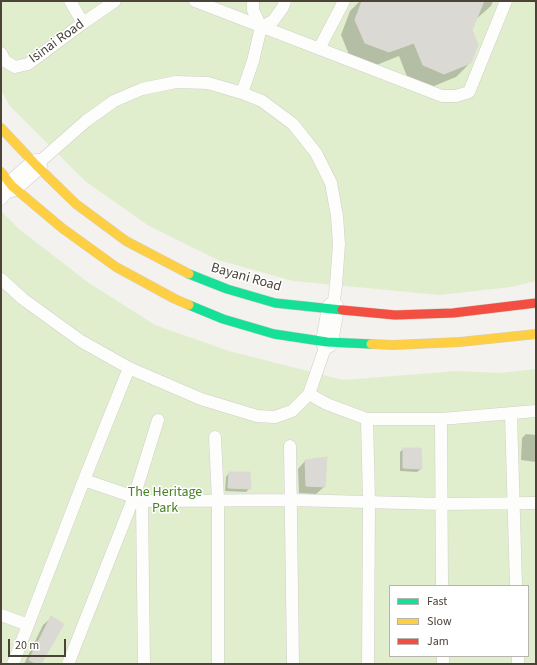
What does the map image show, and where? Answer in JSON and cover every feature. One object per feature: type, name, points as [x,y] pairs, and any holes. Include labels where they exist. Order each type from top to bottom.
[{"type":"main road","name":"Bayani Road","points":[[1,128],[36,166],[76,204],[126,241],[184,272],[227,289],[275,303],[395,315],[453,312],[536,303]]},
{"type":"main road","points":[[5,186],[116,267],[176,299],[223,319],[274,334],[327,342],[392,345],[460,342],[536,334]]},
{"type":"street","points":[[5,186],[36,166]]},
{"type":"street","points":[[327,342],[333,308]]},
{"type":"lane","points":[[70,1],[83,22]]},
{"type":"lane","name":"Isinai Road","points":[[1,53],[5,61],[14,67],[28,64],[83,22],[115,1]]},
{"type":"lane","points":[[195,1],[442,96],[456,96],[469,92],[506,1]]},
{"type":"lane","points":[[242,93],[253,61],[261,27],[253,10],[253,1]]},
{"type":"lane","points":[[261,27],[273,21],[283,7],[285,1]]},
{"type":"lane","points":[[319,49],[344,1]]},
{"type":"lane","points":[[36,166],[86,121],[114,101],[142,89],[176,82],[208,83],[242,93],[262,102],[293,124],[316,153],[330,183],[337,216],[339,244],[333,308]]},
{"type":"lane","points":[[1,279],[23,298],[81,340],[129,368],[201,399],[257,416],[275,417],[292,411],[309,394],[314,385],[327,342]]},
{"type":"lane","points":[[13,664],[129,368]]},
{"type":"lane","points":[[309,394],[327,404],[367,419],[441,419],[536,411]]},
{"type":"lane","points":[[511,414],[516,585]]},
{"type":"lane","points":[[367,419],[369,501],[368,664]]},
{"type":"lane","points":[[441,419],[442,585]]},
{"type":"lane","points":[[68,664],[138,499],[158,420]]},
{"type":"lane","points":[[216,437],[218,500],[218,664]]},
{"type":"lane","points":[[290,446],[292,500],[293,664]]},
{"type":"lane","points":[[84,480],[138,499],[536,504]]},
{"type":"lane","points":[[138,499],[144,664]]},
{"type":"lane","points":[[1,615],[28,625]]},
{"type":"green space","points":[[1,1],[536,1],[536,281],[511,287],[439,295],[293,281],[218,260],[149,226],[85,181],[9,105],[1,90]]},
{"type":"green space","name":"The Heritage Park","points":[[1,211],[19,229],[89,283],[155,325],[229,351],[343,380],[457,371],[500,373],[536,369],[536,664],[1,664]]},
{"type":"building","points":[[362,1],[484,1],[472,30],[478,45],[471,63],[444,74],[423,65],[414,43],[389,52],[365,43],[355,20]]},
{"type":"building","points":[[403,448],[421,448],[422,469],[403,468]]},
{"type":"building","points":[[327,457],[325,487],[306,486],[305,460]]},
{"type":"building","points":[[229,472],[250,472],[251,489],[228,488]]},
{"type":"building","points":[[51,616],[64,624],[41,664],[37,664],[29,660]]},
{"type":"traffic: fast","points":[[189,274],[227,289],[275,303],[342,310]]},
{"type":"traffic: fast","points":[[189,305],[223,319],[274,334],[327,342],[371,344]]},
{"type":"traffic: slow","points":[[1,128],[76,204],[126,241],[189,274]]},
{"type":"traffic: slow","points":[[1,172],[12,186],[62,228],[116,267],[189,305]]},
{"type":"traffic: slow","points":[[371,344],[393,345],[460,342],[536,334]]},
{"type":"traffic: jam","points":[[342,310],[395,315],[453,313],[536,303]]}]
